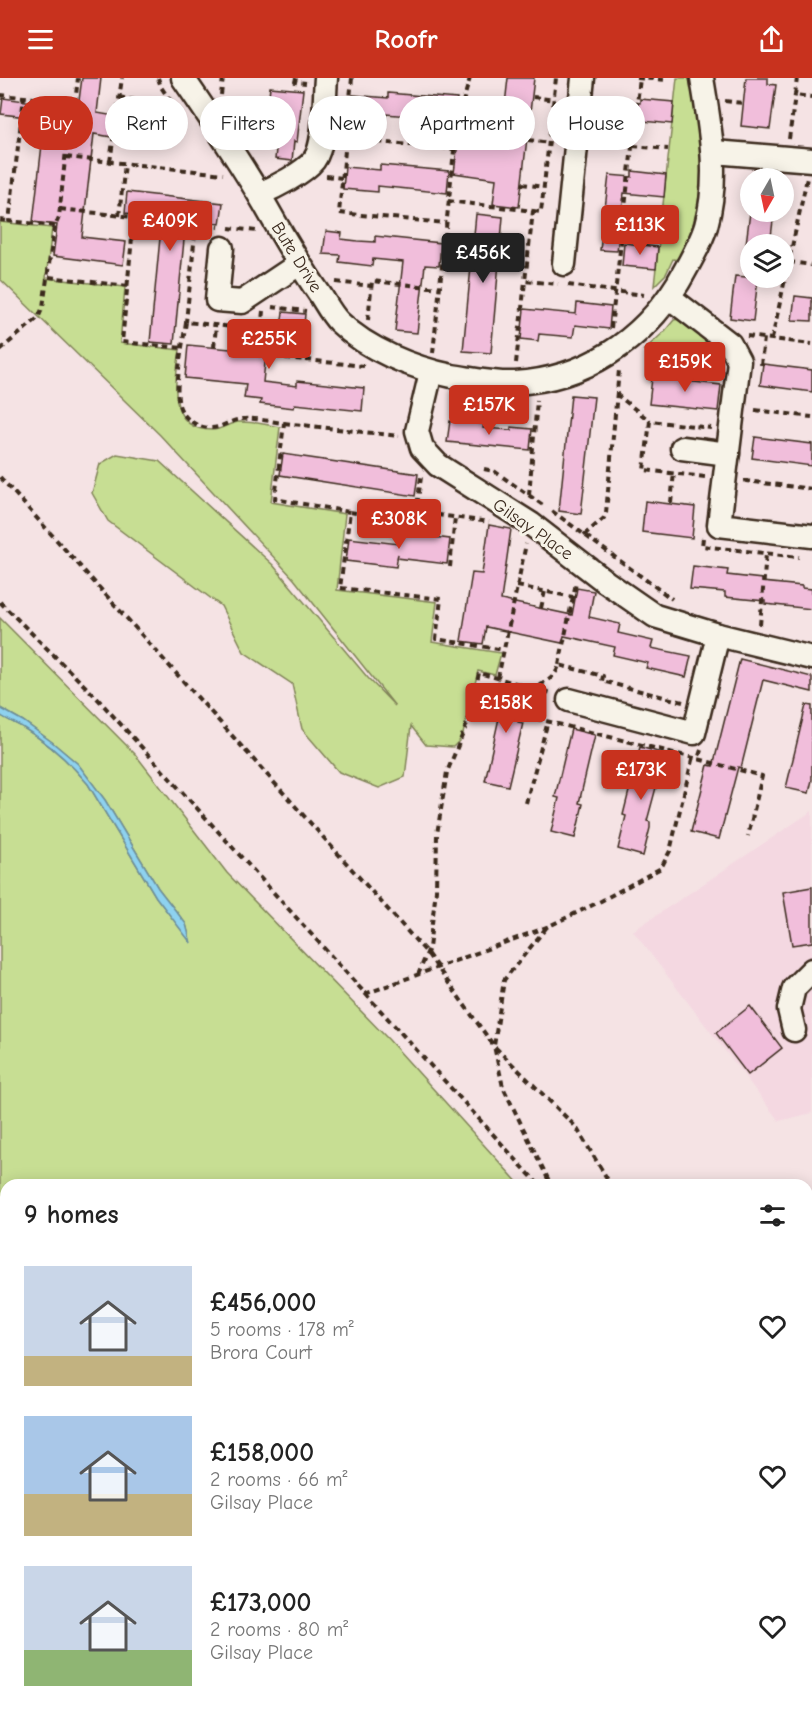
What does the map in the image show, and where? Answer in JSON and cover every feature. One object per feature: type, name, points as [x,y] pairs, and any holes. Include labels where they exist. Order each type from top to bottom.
[{"type":"street","name":"Bute Drive","points":[[183,78],[259,194],[299,264],[338,321],[366,342],[402,361],[431,372],[488,382],[514,383],[560,375],[588,365],[623,345],[644,328],[660,297],[693,256],[705,228],[712,199],[714,152],[702,78]]},
{"type":"street","points":[[564,264],[583,78]]},
{"type":"street","points":[[259,194],[314,161],[319,151],[321,138],[319,82]]},
{"type":"street","points":[[714,152],[812,160]]},
{"type":"street","points":[[222,248],[217,300],[242,302],[299,264]]},
{"type":"street","points":[[660,297],[730,344],[739,361],[719,525],[812,536]]},
{"type":"street","name":"Gilsay Place","points":[[431,372],[417,431],[423,448],[438,465],[531,524],[606,582],[655,616],[718,635],[812,658]]},
{"type":"street","points":[[682,448],[728,454]]},
{"type":"street","points":[[569,700],[697,741],[718,635]]},
{"type":"street","points":[[794,1030],[789,1009],[794,988],[812,970]]},
{"type":"path","points":[[76,96],[78,78]]},
{"type":"path","points":[[119,96],[122,78]]},
{"type":"path","points":[[221,95],[223,78]]},
{"type":"path","points":[[296,78],[295,82],[319,82]]},
{"type":"path","points":[[350,96],[352,78]]},
{"type":"path","points":[[465,96],[470,78]]},
{"type":"path","points":[[554,96],[556,78]]},
{"type":"path","points":[[638,96],[639,78],[668,80]]},
{"type":"path","points":[[788,150],[796,78]]},
{"type":"path","points":[[215,87],[221,95]]},
{"type":"path","points":[[0,95],[18,96]]},
{"type":"path","points":[[795,95],[812,96]]},
{"type":"path","points":[[721,106],[721,98],[743,103]]},
{"type":"path","points":[[9,221],[18,147]]},
{"type":"path","points":[[645,147],[668,149]]},
{"type":"path","points":[[0,351],[38,318],[44,307],[55,226],[60,209],[67,150]]},
{"type":"path","points":[[110,162],[112,150]]},
{"type":"path","points":[[345,150],[339,213],[446,224]]},
{"type":"path","points":[[431,372],[454,150]]},
{"type":"path","points":[[448,201],[540,212],[548,150]]},
{"type":"path","points":[[610,335],[633,150]]},
{"type":"path","points":[[66,157],[232,175]]},
{"type":"path","points":[[119,216],[125,164]]},
{"type":"path","points":[[794,239],[808,174],[812,175]]},
{"type":"path","points":[[324,176],[342,178]]},
{"type":"path","points":[[522,184],[543,187]]},
{"type":"path","points":[[60,209],[265,232]]},
{"type":"path","points":[[515,367],[533,211]]},
{"type":"path","points":[[134,217],[122,342],[183,348]]},
{"type":"path","points":[[624,219],[661,223]]},
{"type":"path","points":[[0,220],[55,226]]},
{"type":"path","points":[[196,224],[178,377],[179,405],[194,424],[217,428],[241,419],[407,437]]},
{"type":"path","points":[[794,263],[812,265]]},
{"type":"path","points":[[49,277],[128,286]]},
{"type":"path","points":[[525,280],[660,297]]},
{"type":"path","points":[[327,281],[371,286]]},
{"type":"path","points":[[362,320],[368,326],[372,281],[439,288]]},
{"type":"path","points":[[772,339],[783,288]]},
{"type":"path","points":[[314,312],[263,306],[258,355],[368,366]]},
{"type":"path","points":[[186,322],[261,330]]},
{"type":"path","points":[[214,347],[216,326]]},
{"type":"path","points":[[738,334],[812,344]]},
{"type":"path","points":[[760,369],[764,338]]},
{"type":"path","points":[[639,351],[647,343]]},
{"type":"path","points":[[584,536],[600,522],[606,513],[620,364],[612,368]]},
{"type":"path","points":[[529,495],[538,393]]},
{"type":"path","points":[[616,394],[650,421]]},
{"type":"path","points":[[756,400],[755,410],[812,417]]},
{"type":"path","points":[[284,423],[275,499],[415,522],[422,473]]},
{"type":"path","points":[[671,503],[674,473],[682,448]]},
{"type":"path","points":[[483,469],[494,471],[529,495],[678,603]]},
{"type":"path","points":[[748,469],[746,481],[812,489]]},
{"type":"path","points":[[0,477],[427,953],[494,1046],[576,1127],[606,1179]]},
{"type":"path","points":[[350,512],[340,588],[441,599],[436,639],[504,650]]},
{"type":"path","points":[[416,512],[498,523]]},
{"type":"path","points":[[450,567],[456,517]]},
{"type":"path","points":[[498,678],[531,524]]},
{"type":"path","points":[[755,644],[759,629],[766,554]]},
{"type":"path","points":[[577,574],[559,665],[551,678],[533,687],[526,716],[762,776],[747,836]]},
{"type":"path","points":[[518,586],[573,597]]},
{"type":"path","points":[[542,608],[545,591]]},
{"type":"path","points":[[0,602],[96,697],[534,1179]]},
{"type":"path","points":[[559,665],[603,676],[602,681],[689,701]]},
{"type":"path","points":[[418,976],[429,948],[436,890],[437,834],[447,771],[469,719],[479,673],[533,687],[569,700]]},
{"type":"path","points":[[526,803],[548,722]]},
{"type":"path","points":[[365,994],[547,927],[661,868],[670,851],[696,759],[697,741]]},
{"type":"path","points":[[696,759],[697,741]]},
{"type":"path","points":[[547,927],[504,980],[494,1046],[503,1087],[548,1179]]},
{"type":"shaded area","points":[[812,811],[812,1113],[779,1121],[633,931]]},
{"type":"green space","points":[[677,78],[689,78],[694,102],[700,148],[699,192],[696,215],[679,260],[673,259],[666,274],[654,286]]},
{"type":"green space","points":[[0,222],[52,228],[46,278],[125,287],[120,343],[180,350],[176,375],[177,401],[180,413],[187,422],[197,428],[212,430],[238,422],[280,427],[271,502],[345,514],[337,590],[437,602],[432,642],[501,653],[495,675],[478,671],[462,738],[453,747],[426,745],[411,726],[405,777],[379,788],[339,772],[302,729],[292,684],[244,652],[221,606],[108,521],[92,493],[100,464],[117,454],[159,461],[273,565],[368,678],[395,706],[294,579],[160,435],[0,279]]},
{"type":"green space","points":[[679,319],[716,344],[727,359],[644,350],[674,320]]},
{"type":"green space","points":[[0,618],[135,754],[227,873],[389,1040],[515,1179],[0,1179],[0,715],[22,727],[57,752],[88,784],[156,897],[190,941],[186,924],[158,888],[105,800],[78,764],[23,721],[0,708]]},
{"type":"water","points":[[0,708],[23,721],[78,764],[105,800],[158,888],[186,924],[191,943],[156,897],[88,784],[49,746],[0,715]]},
{"type":"building","points":[[82,78],[101,78],[97,113],[105,114],[105,136],[94,134],[93,143],[93,96],[80,96]]},
{"type":"building","points":[[508,78],[534,78],[532,96],[506,96]]},
{"type":"building","points":[[746,78],[768,78],[768,84],[776,85],[770,129],[741,126]]},
{"type":"building","points":[[270,87],[303,90],[297,142],[296,96],[269,96]]},
{"type":"building","points":[[388,93],[422,96],[399,96],[399,115],[387,114]]},
{"type":"building","points":[[3,98],[18,100],[18,116],[1,114]]},
{"type":"building","points":[[645,99],[674,102],[672,124],[645,121]]},
{"type":"building","points":[[41,150],[92,150],[82,237],[126,242],[123,265],[53,256],[57,225],[33,222]]},
{"type":"building","points":[[276,150],[293,150],[292,161],[275,159]]},
{"type":"building","points":[[457,150],[526,150],[519,207],[493,204],[496,179],[454,173]]},
{"type":"building","points":[[380,165],[449,171],[447,193],[378,186],[378,192],[343,189],[345,167],[380,170]]},
{"type":"building","points":[[632,171],[666,175],[664,197],[624,193],[617,251],[600,250],[609,175],[632,177]]},
{"type":"building","points":[[127,192],[223,203],[220,224],[186,219],[174,344],[150,342],[162,217],[125,213]]},
{"type":"building","points":[[476,214],[503,217],[491,353],[463,351]]},
{"type":"building","points":[[749,222],[773,222],[771,234],[747,234]]},
{"type":"building","points":[[326,231],[342,233],[341,239],[358,241],[375,242],[375,236],[441,243],[439,266],[425,265],[417,333],[395,331],[403,262],[373,259],[372,266],[339,262],[340,255],[323,254]]},
{"type":"building","points":[[624,243],[658,247],[656,269],[622,266]]},
{"type":"building","points":[[735,276],[740,276],[740,288],[757,288],[753,321],[730,318]]},
{"type":"building","points":[[795,296],[812,298],[812,321],[792,320]]},
{"type":"building","points":[[577,303],[611,307],[609,329],[575,325],[573,337],[539,334],[538,341],[521,339],[524,309],[576,314]]},
{"type":"building","points":[[283,312],[305,314],[301,356],[266,353],[263,382],[297,386],[297,381],[364,388],[362,411],[295,404],[294,408],[260,404],[261,400],[244,398],[246,384],[185,378],[188,345],[241,350],[243,331],[280,335]]},
{"type":"building","points":[[763,364],[812,370],[812,392],[760,385]]},
{"type":"building","points":[[671,371],[687,373],[686,381],[721,385],[718,411],[649,404],[652,378],[669,380]]},
{"type":"building","points":[[571,395],[594,397],[581,514],[559,511]]},
{"type":"building","points":[[450,421],[484,424],[483,428],[532,429],[530,450],[447,442]]},
{"type":"building","points":[[755,437],[812,444],[812,466],[752,458]]},
{"type":"building","points":[[283,454],[418,474],[415,496],[280,475]]},
{"type":"building","points":[[645,501],[695,507],[692,538],[642,532]]},
{"type":"building","points":[[489,525],[511,529],[501,600],[572,615],[577,588],[594,591],[589,617],[620,624],[618,633],[653,641],[651,648],[691,656],[686,677],[646,668],[648,663],[613,655],[615,647],[564,636],[562,643],[486,627],[483,644],[461,641],[472,573],[482,574]]},
{"type":"building","points":[[400,533],[450,539],[447,564],[397,558],[396,567],[346,561],[349,538],[399,544]]},
{"type":"building","points":[[693,566],[728,570],[727,575],[812,589],[812,609],[725,597],[725,592],[690,589]]},
{"type":"building","points":[[740,659],[812,677],[812,692],[763,680],[741,768],[738,767],[719,839],[691,832],[708,765],[713,766]]},
{"type":"building","points":[[503,682],[527,688],[518,722],[523,723],[508,786],[485,781],[499,718],[495,716]]},
{"type":"building","points":[[806,705],[812,706],[812,780],[809,793],[786,788]]},
{"type":"building","points":[[571,729],[595,735],[579,803],[583,804],[575,838],[551,832],[559,798],[555,797]]},
{"type":"building","points":[[640,747],[665,754],[647,821],[650,822],[650,828],[643,856],[618,849],[626,816],[623,815]]},
{"type":"building","points":[[812,887],[812,942],[792,945],[783,892]]},
{"type":"building","points":[[750,1006],[782,1048],[748,1075],[716,1033]]}]
